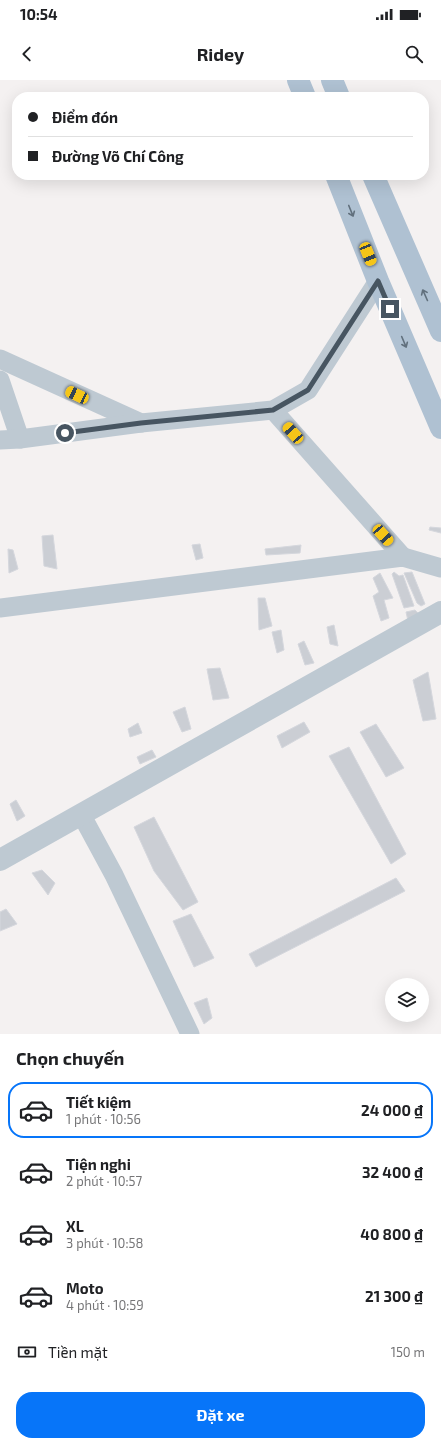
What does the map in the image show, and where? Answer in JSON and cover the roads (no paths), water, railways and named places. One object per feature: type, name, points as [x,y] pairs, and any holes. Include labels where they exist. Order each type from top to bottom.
[{"type":"main road","points":[[298,80],[303,92]]},
{"type":"main road","points":[[332,80],[337,92]]},
{"type":"main road","points":[[338,180],[378,281],[441,428]]},
{"type":"main road","points":[[375,180],[441,331]]},
{"type":"street","points":[[0,440],[20,439],[141,423],[273,410],[308,390],[378,281]]},
{"type":"street","points":[[0,359],[141,423]]},
{"type":"street","points":[[0,380],[20,439]]},
{"type":"street","points":[[273,410],[403,557]]},
{"type":"street","points":[[0,608],[403,557],[441,568]]},
{"type":"street","points":[[0,860],[441,612]]},
{"type":"street","points":[[81,814],[114,876],[190,1034]]}]
